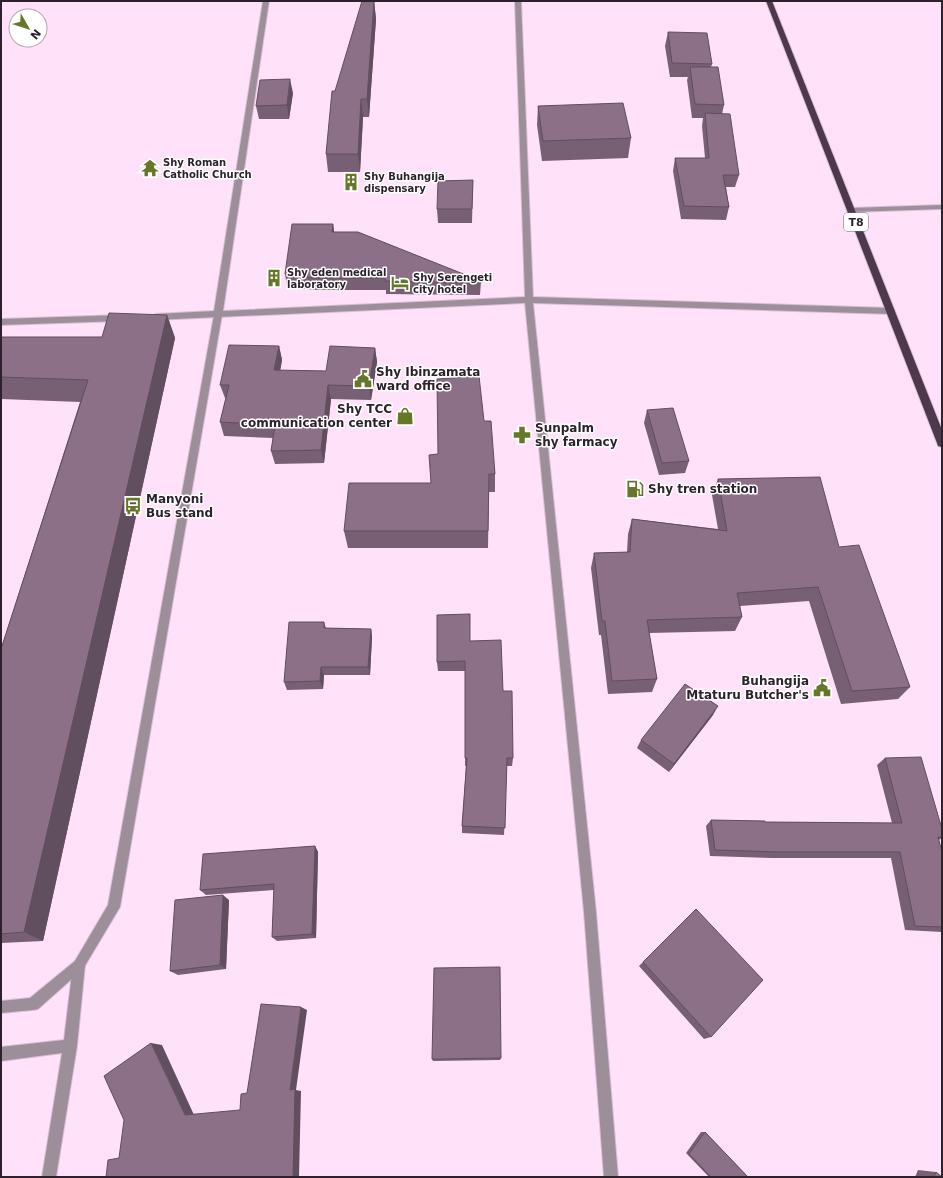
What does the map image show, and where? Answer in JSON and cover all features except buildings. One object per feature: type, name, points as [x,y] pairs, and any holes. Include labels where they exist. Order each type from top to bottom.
[{"type":"highway","name":"T8","points":[[769,1],[942,443]]},
{"type":"street","points":[[1,1007],[33,1004],[79,965],[114,907],[218,315],[266,1]]},
{"type":"street","points":[[518,1],[528,300],[590,912],[612,1177]]},
{"type":"street","points":[[851,210],[942,206]]},
{"type":"street","points":[[148,317],[528,300],[891,311]]},
{"type":"street","points":[[1,322],[133,318]]},
{"type":"street","points":[[48,1177],[70,1046],[79,965]]},
{"type":"street","points":[[1,1054],[70,1046]]},
{"type":"place","name":"Shy Roman Catholic Church","points":[[150,168]]},
{"type":"place","name":"Shy Buhangija dispensary","points":[[351,182]]},
{"type":"place","name":"Shy eden medical laboratory","points":[[274,278]]},
{"type":"place","name":"Shy Serengeti city hotel","points":[[400,283]]},
{"type":"place","name":"Shy Ibinzamata ward office","points":[[363,379]]},
{"type":"place","name":"Shy TCC communication center","points":[[405,416]]},
{"type":"place","name":"Sunpalm shy farmacy","points":[[522,435]]},
{"type":"place","name":"Shy tren station","points":[[635,489]]},
{"type":"place","name":"Manyoni Bus stand","points":[[133,506]]},
{"type":"place","name":"Buhangija Mtaturu Butcher's","points":[[822,688]]}]
